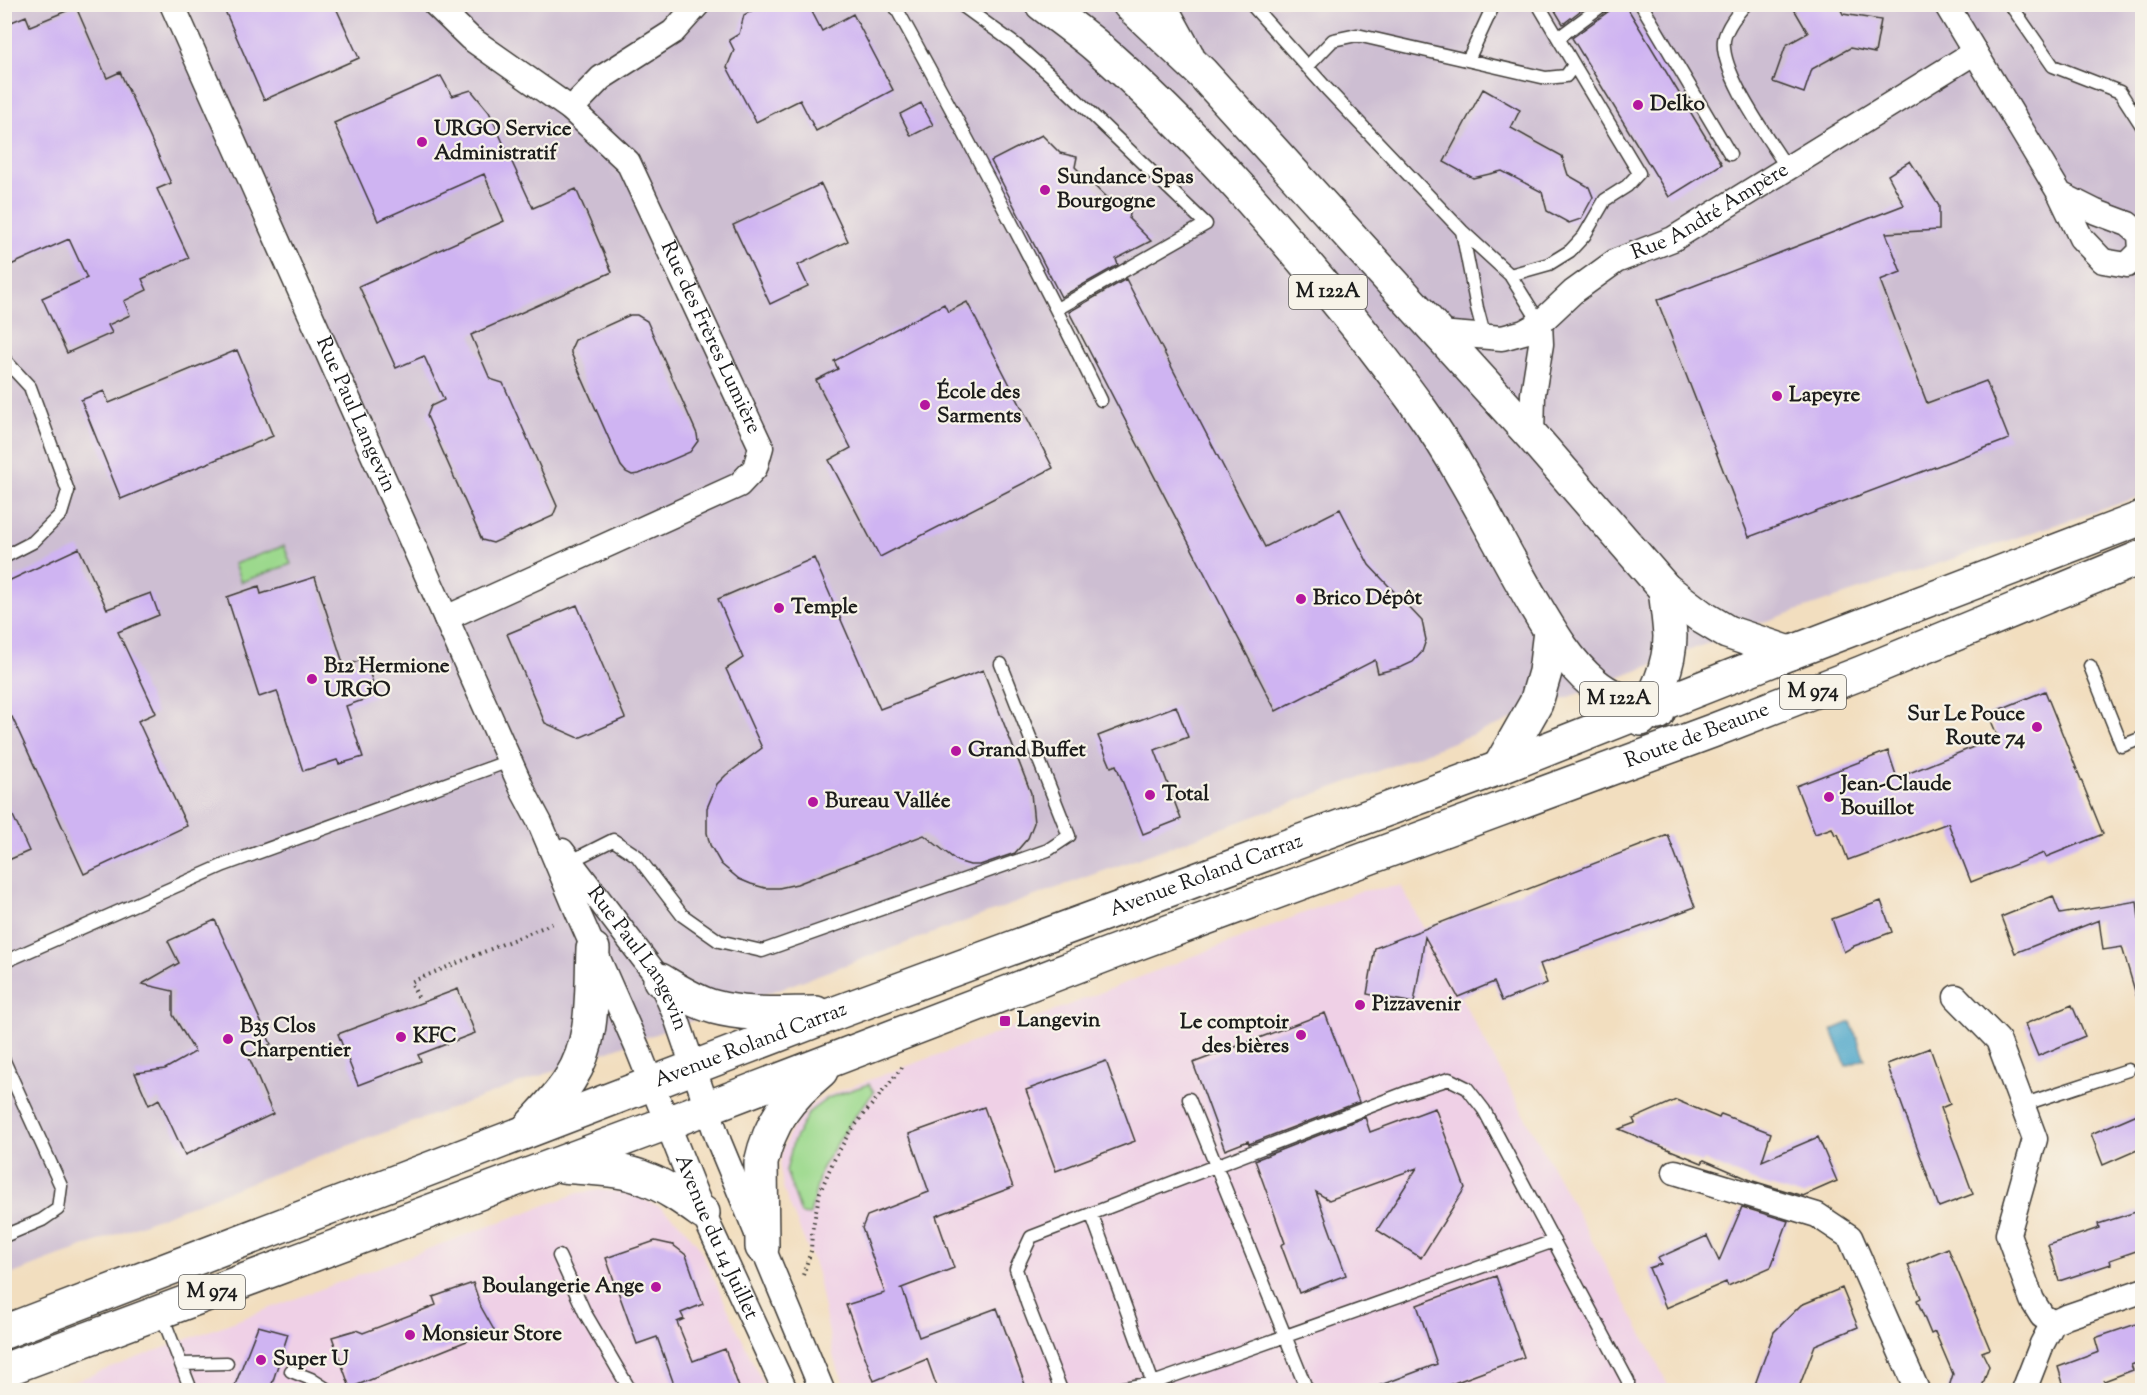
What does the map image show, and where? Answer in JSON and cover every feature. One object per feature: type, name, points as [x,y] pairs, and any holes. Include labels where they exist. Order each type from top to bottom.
[{"type":"main road","name":"M 122A","points":[[1042,4],[1095,45],[1172,118],[1240,190],[1367,339],[1419,407],[1460,470],[1522,585],[1571,660],[1600,690],[1623,701],[1712,731]]},
{"type":"main road","name":"M 122A","points":[[1129,4],[1202,73],[1532,436],[1665,589],[1702,617],[1727,632],[1790,653]]},
{"type":"main road","name":"Route de Beaune","points":[[1499,768],[2142,518]]},
{"type":"main road","name":"Route de Beaune","points":[[1414,841],[1712,731],[1861,673],[2142,558]]},
{"type":"main road","name":"M 122A","points":[[1615,766],[1658,690],[1670,637],[1665,589]]},
{"type":"main road","points":[[1499,768],[1536,703],[1545,672],[1550,631]]},
{"type":"main road","name":"Avenue Roland Carraz","points":[[4,1332],[692,1067],[1499,768]]},
{"type":"main road","name":"Avenue Roland Carraz","points":[[4,1370],[1414,841]]},
{"type":"main road","points":[[527,1130],[570,1079],[583,1052],[590,1029],[593,949]]},
{"type":"main road","points":[[660,980],[713,1007],[747,1012],[833,1014]]},
{"type":"main road","points":[[762,1247],[761,1162],[770,1133],[796,1093],[834,1060]]},
{"type":"main road","points":[[555,1165],[621,1172],[645,1178],[668,1189],[703,1213]]},
{"type":"street","name":"Rue Paul Langevin","points":[[172,4],[509,761],[540,823],[651,1083]]},
{"type":"street","name":"Rue des Frères Lumière","points":[[435,4],[470,38],[572,109],[628,162],[761,447],[755,468],[739,485],[446,618]]},
{"type":"street","points":[[572,109],[601,78],[673,32],[698,4]]},
{"type":"street","points":[[1164,4],[1202,73]]},
{"type":"street","points":[[1946,4],[2060,194],[2081,238],[2103,261],[2127,265],[2142,251],[2140,234],[2128,224],[2096,212],[2060,194]]},
{"type":"street","name":"Rue André Ampère","points":[[1439,333],[1502,338],[1524,333],[1540,324],[1573,292],[1616,261],[1673,239],[1975,52]]},
{"type":"street","points":[[1532,436],[1533,394],[1541,344],[1540,324]]},
{"type":"street","name":"Rue Paul Langevin","points":[[540,823],[660,980],[676,1017],[706,1108]]},
{"type":"street","points":[[1956,997],[1998,1040],[2035,1139],[2008,1234],[2032,1300],[2042,1316],[2053,1323]]},
{"type":"street","name":"Avenue du 14 Juillet","points":[[651,1083],[703,1213],[785,1390]]},
{"type":"street","name":"Avenue du 14 Juillet","points":[[706,1108],[822,1390]]},
{"type":"street","points":[[1675,1172],[1817,1215],[1851,1237],[1917,1390]]},
{"type":"street","points":[[2024,1390],[2053,1323],[2142,1291]]},
{"type":"lane","points":[[894,4],[964,131],[1057,309],[1101,400]]},
{"type":"lane","points":[[960,4],[1015,44],[1055,79],[1206,224],[1057,309]]},
{"type":"lane","points":[[1251,4],[1461,231],[1510,275],[1540,324]]},
{"type":"lane","points":[[1468,60],[1494,4]]},
{"type":"lane","points":[[1510,275],[1549,264],[1570,251],[1584,236],[1605,200],[1627,186],[1639,173],[1538,4]]},
{"type":"lane","points":[[1558,38],[1604,4]]},
{"type":"lane","points":[[1641,4],[1730,154]]},
{"type":"lane","points":[[1746,4],[1738,11],[1724,39],[1726,62],[1738,88],[1787,168]]},
{"type":"lane","points":[[2010,4],[2053,66],[2120,92],[2142,126]]},
{"type":"lane","points":[[1307,67],[1333,40],[1357,34],[1546,78],[1566,76],[1574,64]]},
{"type":"lane","points":[[1461,231],[1485,338]]},
{"type":"lane","points":[[4,359],[30,387],[68,491],[61,514],[33,542],[4,557]]},
{"type":"lane","points":[[569,862],[614,840],[637,856],[682,915],[719,941],[762,951],[1048,850],[1069,836],[1000,664]]},
{"type":"lane","points":[[2090,666],[2122,746],[2142,738]]},
{"type":"lane","points":[[4,962],[224,865],[509,761]]},
{"type":"lane","points":[[4,1061],[61,1186],[58,1209],[42,1220],[4,1236]]},
{"type":"lane","points":[[2022,1105],[2128,1070]]},
{"type":"lane","points":[[1061,1390],[1016,1269],[1031,1237],[1405,1093],[1449,1079],[1467,1088],[1484,1110],[1628,1381],[1628,1390]]},
{"type":"lane","points":[[1189,1099],[1307,1390]]},
{"type":"lane","points":[[1092,1215],[1154,1387]]},
{"type":"lane","points":[[1112,1390],[1154,1387],[1554,1241]]},
{"type":"lane","points":[[559,1256],[585,1313],[630,1390]]},
{"type":"lane","points":[[160,1312],[191,1390]]},
{"type":"lane","points":[[181,1364],[227,1363]]},
{"type":"lane","points":[[291,1371],[311,1379],[328,1390]]},
{"type":"path","points":[[418,998],[411,982],[578,913]]},
{"type":"path","points":[[791,1316],[811,1251],[812,1231],[820,1192],[849,1133],[902,1069],[922,1026]]},
{"type":"shaded area","points":[[5,5],[2142,5],[2142,496],[1760,623],[1376,772],[309,1160],[5,1277]]},
{"type":"shaded area","points":[[1401,886],[1654,1356],[1670,1390],[849,1390],[834,1359],[816,1269],[784,1191],[780,1168],[782,1151],[791,1130],[811,1105],[828,1095],[987,1037],[1360,891]]},
{"type":"shaded area","points":[[599,1190],[621,1192],[639,1197],[660,1207],[681,1224],[698,1245],[766,1390],[51,1390],[578,1193]]},
{"type":"green space","points":[[284,546],[291,564],[241,582],[234,564]]},
{"type":"green space","points":[[869,1084],[874,1092],[852,1120],[821,1169],[810,1215],[801,1214],[786,1171],[793,1142],[809,1112],[828,1098]]},
{"type":"water","points":[[1851,1022],[1865,1059],[1846,1066],[1832,1030]]},
{"type":"building","points":[[222,4],[325,4],[337,10],[359,58],[264,100]]},
{"type":"building","points":[[764,4],[808,4],[822,31],[853,14],[893,90],[816,131],[800,100],[756,122],[727,67],[734,50],[729,40],[739,34],[744,15]]},
{"type":"building","points":[[1551,4],[1589,4],[1563,24]]},
{"type":"building","points":[[1612,4],[1625,4],[1722,164],[1669,197],[1572,38],[1609,11]]},
{"type":"building","points":[[1791,4],[1838,4],[1843,14],[1881,20],[1875,53],[1850,48],[1812,69],[1804,93],[1773,82],[1786,45],[1808,33]]},
{"type":"building","points":[[76,7],[107,78],[120,72],[171,183],[157,189],[189,258],[142,279],[147,290],[124,301],[130,315],[108,325],[112,333],[67,353],[42,298],[87,278],[69,239],[4,268],[4,25],[26,16],[30,26]]},
{"type":"building","points":[[441,76],[452,96],[471,90],[489,112],[533,208],[576,189],[612,272],[471,335],[490,379],[503,383],[557,506],[553,516],[493,543],[482,540],[427,416],[431,406],[444,400],[424,356],[396,368],[359,286],[504,221],[484,174],[378,221],[334,123]]},
{"type":"building","points":[[1483,89],[1520,110],[1511,128],[1562,156],[1568,175],[1589,187],[1593,197],[1581,219],[1569,223],[1547,211],[1542,192],[1502,171],[1473,178],[1444,162]]},
{"type":"building","points":[[921,103],[933,125],[911,136],[900,114]]},
{"type":"building","points":[[1042,135],[1060,153],[1077,157],[1075,167],[1114,205],[1131,209],[1129,219],[1151,241],[1116,259],[1118,265],[1061,297],[991,161]]},
{"type":"building","points":[[1910,161],[1939,206],[1939,230],[1886,233],[1901,272],[1880,280],[1927,403],[1986,381],[2009,439],[1749,537],[1657,300],[1904,205],[1888,175]]},
{"type":"building","points":[[821,184],[848,241],[798,265],[808,286],[770,304],[733,225]]},
{"type":"building","points":[[1126,279],[1265,547],[1340,509],[1369,565],[1422,621],[1426,640],[1422,652],[1413,662],[1378,673],[1375,660],[1276,711],[1069,312]]},
{"type":"building","name":"École des Sarments","points":[[967,302],[1053,468],[880,557],[829,460],[851,448],[816,380],[838,369],[834,361],[944,304],[948,312]]},
{"type":"building","points":[[630,315],[637,315],[647,321],[697,434],[698,441],[690,452],[632,475],[621,466],[571,353],[575,340]]},
{"type":"building","points":[[237,350],[273,436],[121,499],[81,400],[104,391],[109,403]]},
{"type":"building","points":[[79,548],[107,609],[151,593],[159,615],[118,632],[156,713],[138,721],[187,826],[84,874],[12,717],[4,720],[4,583]]},
{"type":"building","points":[[814,558],[880,709],[983,670],[1031,793],[1034,823],[1028,838],[1015,853],[980,865],[970,865],[957,861],[924,835],[797,884],[779,888],[765,888],[751,884],[739,879],[721,864],[710,845],[707,833],[707,808],[717,784],[762,748],[726,669],[743,658],[718,599]]},
{"type":"building","name":"B12 Hermione URGO","points":[[315,577],[344,666],[365,659],[377,695],[346,706],[363,757],[339,764],[337,760],[303,771],[277,691],[259,697],[227,597],[259,586],[261,594]]},
{"type":"building","points":[[577,605],[625,718],[579,738],[545,723],[507,634]]},
{"type":"building","points":[[2045,691],[2103,834],[2046,857],[2044,853],[1971,882],[1948,823],[1848,860],[1838,834],[1835,835],[1832,828],[1815,834],[1796,786],[1888,751],[1897,778],[1998,737],[1988,714]]},
{"type":"building","points":[[1176,706],[1188,737],[1155,750],[1181,819],[1143,834],[1116,765],[1111,767],[1098,736]]},
{"type":"building","points":[[4,796],[29,851],[4,862]]},
{"type":"building","points":[[1668,835],[1695,907],[1540,964],[1547,983],[1502,1001],[1494,982],[1458,997],[1425,937],[1414,1003],[1367,994],[1375,948]]},
{"type":"building","points":[[2053,896],[2060,914],[2137,901],[2142,946],[2142,997],[2137,998],[2122,947],[2103,950],[2099,920],[2015,953],[2001,917]]},
{"type":"building","points":[[1881,901],[1892,932],[1844,952],[1832,919]]},
{"type":"building","name":"B35 Clos Charpentier","points":[[215,920],[271,1044],[248,1055],[273,1114],[185,1155],[159,1099],[149,1105],[135,1073],[165,1069],[195,1052],[173,1015],[173,991],[142,984],[179,963],[168,941]]},
{"type":"building","name":"KFC","points":[[458,989],[475,1033],[418,1055],[421,1061],[358,1085],[338,1034]]},
{"type":"building","points":[[2072,1005],[2085,1036],[2038,1056],[2025,1024]]},
{"type":"building","points":[[1325,1013],[1359,1102],[1249,1144],[1248,1141],[1225,1150],[1193,1063]]},
{"type":"building","points":[[1930,1048],[1950,1104],[1941,1108],[1973,1194],[1939,1207],[1887,1064]]},
{"type":"building","points":[[1106,1061],[1135,1141],[1056,1171],[1026,1090]]},
{"type":"building","points":[[1676,1100],[1719,1118],[1721,1114],[1771,1133],[1762,1161],[1818,1137],[1837,1181],[1803,1196],[1753,1181],[1704,1160],[1702,1163],[1619,1129],[1635,1123],[1633,1119]]},
{"type":"building","points":[[984,1107],[1013,1187],[936,1216],[954,1268],[899,1289],[902,1288],[919,1337],[997,1308],[1027,1390],[938,1390],[927,1359],[874,1381],[846,1305],[885,1293],[862,1228],[867,1216],[929,1192],[909,1134]]},
{"type":"building","points":[[1435,1108],[1465,1188],[1421,1258],[1377,1230],[1417,1168],[1329,1200],[1316,1192],[1346,1275],[1299,1293],[1281,1245],[1285,1243],[1255,1160],[1365,1117],[1370,1132]]},
{"type":"building","points":[[2142,1112],[2142,1148],[2103,1165],[2091,1134]]},
{"type":"building","points":[[1742,1207],[1788,1221],[1771,1267],[1728,1286],[1726,1282],[1666,1308],[1649,1268],[1661,1264],[1658,1258],[1707,1236],[1719,1261]]},
{"type":"building","points":[[2142,1210],[2142,1249],[2110,1260],[2111,1264],[2059,1281],[2048,1245],[2099,1228],[2098,1224]]},
{"type":"building","points":[[655,1241],[673,1245],[686,1255],[703,1304],[681,1313],[684,1319],[677,1322],[693,1361],[725,1349],[740,1390],[676,1390],[657,1337],[637,1344],[606,1258]]},
{"type":"building","points":[[1948,1248],[1990,1349],[1982,1352],[1989,1366],[1981,1390],[1948,1390],[1953,1374],[1935,1332],[1931,1334],[1917,1300],[1921,1298],[1908,1265]]},
{"type":"building","points":[[1496,1276],[1524,1357],[1446,1386],[1448,1390],[1374,1390],[1373,1388],[1437,1364],[1417,1305]]},
{"type":"building","name":"Monsieur Store","points":[[473,1283],[481,1307],[494,1330],[350,1388],[332,1337],[356,1330],[363,1333],[436,1305],[433,1297]]},
{"type":"building","points":[[1842,1288],[1858,1327],[1815,1345],[1798,1390],[1753,1390],[1774,1332],[1801,1305]]},
{"type":"building","points":[[2142,1322],[2142,1361],[2131,1365],[2133,1370],[2104,1381],[2106,1390],[2065,1390],[2058,1367],[2099,1352],[2095,1338]]},
{"type":"building","name":"Super U","points":[[258,1326],[288,1334],[270,1390],[233,1390]]},
{"type":"place","name":"Delko","points":[[1638,105]]},
{"type":"place","name":"URGO Service Administratif","points":[[422,142]]},
{"type":"place","name":"Sundance Spas Bourgogne","points":[[1045,190]]},
{"type":"place","name":"Lapeyre","points":[[1777,396]]},
{"type":"place","name":"École des Sarments","points":[[925,405]]},
{"type":"place","name":"Brico Dépôt","points":[[1301,599]]},
{"type":"place","name":"Temple","points":[[779,608]]},
{"type":"place","name":"B12 Hermione URGO","points":[[312,679]]},
{"type":"place","name":"Sur Le Pouce Route 74","points":[[2037,727]]},
{"type":"place","name":"Grand Buffet","points":[[956,751]]},
{"type":"place","name":"Total","points":[[1150,795]]},
{"type":"place","name":"Jean-Claude Bouillot","points":[[1829,797]]},
{"type":"place","name":"Bureau Vallée","points":[[813,802]]},
{"type":"place","name":"Pizzavenir","points":[[1360,1005]]},
{"type":"place","name":"Langevin","points":[[1005,1021]]},
{"type":"place","name":"Le comptoir des bières","points":[[1301,1035]]},
{"type":"place","name":"KFC","points":[[401,1037]]},
{"type":"place","name":"B35 Clos Charpentier","points":[[228,1039]]},
{"type":"place","name":"Boulangerie Ange","points":[[656,1287]]},
{"type":"place","name":"Monsieur Store","points":[[410,1335]]},
{"type":"place","name":"Super U","points":[[261,1360]]}]
